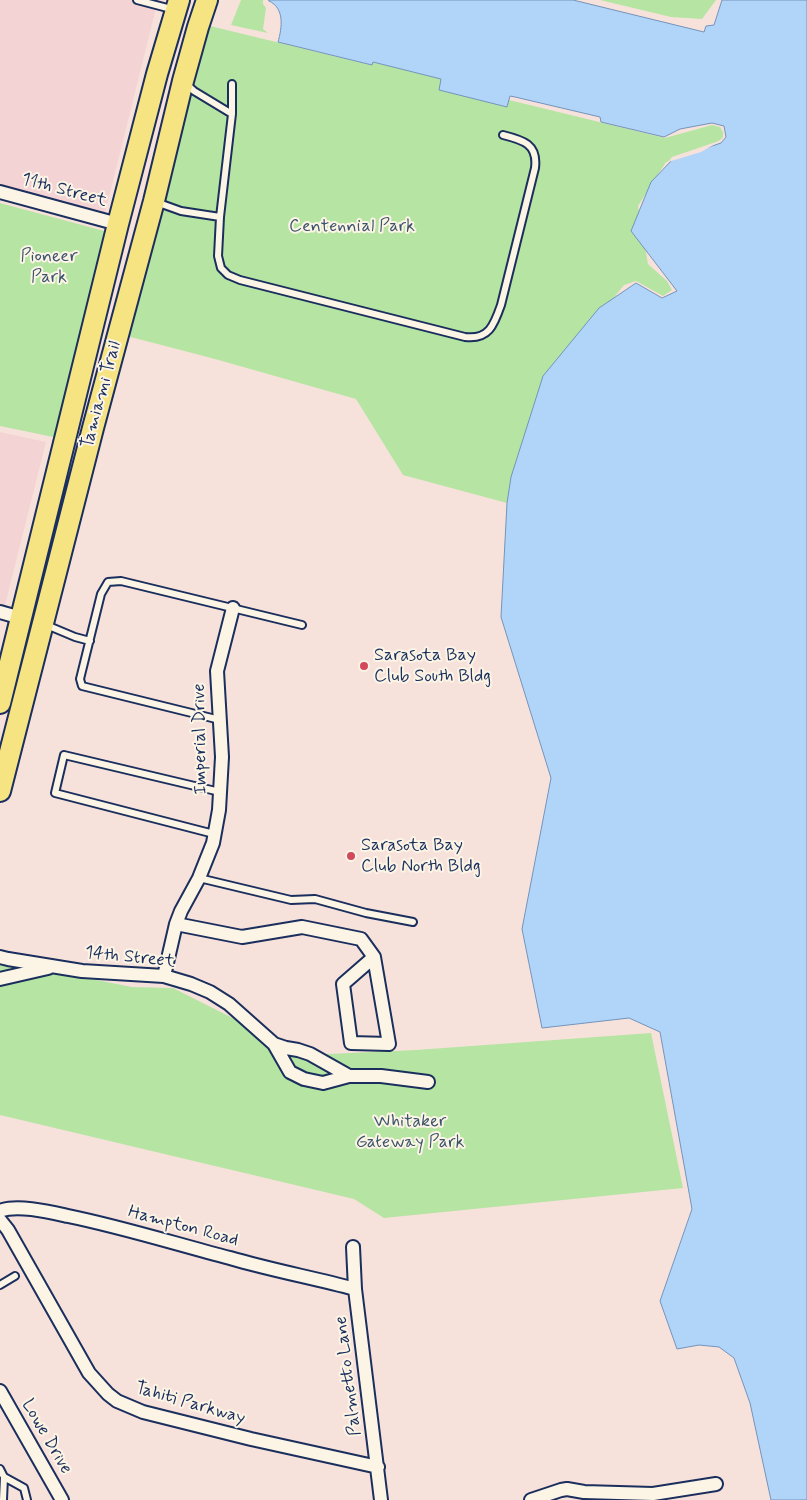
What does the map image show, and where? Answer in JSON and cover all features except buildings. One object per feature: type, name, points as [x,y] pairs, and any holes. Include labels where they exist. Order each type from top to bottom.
[{"type":"main road","name":"Tamiami Trail","points":[[0,790],[93,428],[154,202],[183,82],[207,0]]},
{"type":"main road","name":"Tamiami Trail","points":[[0,703],[118,224],[169,32],[178,5]]},
{"type":"main road","points":[[154,202],[150,194],[147,172],[166,85],[169,32]]},
{"type":"main road","points":[[93,428],[92,386],[130,236],[128,229],[118,224]]},
{"type":"street","name":"11th Street","points":[[0,192],[118,224]]},
{"type":"street","name":"Imperial Drive","points":[[164,976],[176,924],[199,878],[213,843],[219,810],[222,757],[217,671],[233,608]]},
{"type":"street","points":[[0,612],[21,618]]},
{"type":"street","points":[[176,924],[242,937],[302,926],[361,939],[374,957],[389,1044],[352,1043],[343,984],[374,957]]},
{"type":"street","name":"14th Street","points":[[0,957],[82,971],[164,976],[191,984],[229,1004],[274,1044],[287,1068],[294,1075],[304,1079],[323,1083],[349,1076],[392,1076],[428,1082]]},
{"type":"street","name":"14th Street","points":[[0,979],[53,967]]},
{"type":"street","name":"14th Street","points":[[274,1044],[303,1051],[349,1076]]},
{"type":"street","name":"Hampton Road","points":[[0,1211],[6,1209],[30,1209],[82,1218],[230,1258],[355,1288]]},
{"type":"street","name":"Tahiti Parkway","points":[[0,1220],[8,1230],[89,1373],[117,1401],[142,1412],[251,1439],[378,1467]]},
{"type":"street","name":"Palmetto Lane","points":[[353,1247],[355,1288],[382,1500]]},
{"type":"street","name":"Lowe Drive","points":[[0,1391],[62,1500]]},
{"type":"street","points":[[531,1500],[567,1489],[584,1492],[653,1494],[716,1484]]},
{"type":"lane","points":[[137,0],[178,5]]},
{"type":"lane","points":[[183,82],[194,91],[232,114]]},
{"type":"lane","points":[[232,84],[232,114],[220,217],[218,256],[221,268],[228,276],[465,337],[478,337],[488,332],[494,325],[501,305],[535,168],[536,158],[534,150],[525,143],[503,135]]},
{"type":"lane","points":[[154,202],[181,211],[220,217]]},
{"type":"lane","points":[[220,720],[82,686],[80,679],[101,594],[108,582],[121,581],[302,625]]},
{"type":"lane","points":[[43,623],[75,637],[90,641]]},
{"type":"lane","points":[[214,834],[55,792],[64,755],[220,792]]},
{"type":"lane","points":[[199,878],[291,900],[316,899],[366,913],[413,922]]},
{"type":"lane","points":[[0,1285],[15,1276]]},
{"type":"lane","points":[[0,1469],[4,1476],[24,1488],[27,1500]]},
{"type":"lane","points":[[3,1500],[4,1476]]},
{"type":"shaded area","points":[[0,0],[158,0],[105,213],[0,184]]},
{"type":"shaded area","points":[[0,432],[46,442],[5,605],[0,604]]},
{"type":"green space","points":[[241,0],[263,0],[266,8],[263,29],[268,33],[231,25]]},
{"type":"green space","points":[[600,0],[716,0],[702,19],[671,17]]},
{"type":"green space","name":"Centennial Park","points":[[206,25],[371,65],[373,62],[442,79],[440,89],[507,107],[509,100],[665,138],[712,125],[720,127],[723,132],[723,138],[717,143],[696,153],[666,162],[638,206],[648,264],[667,281],[672,290],[663,296],[636,281],[624,285],[538,392],[507,503],[403,475],[356,399],[123,335]]},
{"type":"green space","name":"Pioneer Park","points":[[0,203],[108,232],[58,438],[0,426]]},
{"type":"green space","name":"Whitaker Gateway Park","points":[[0,961],[132,987],[173,988],[306,1055],[416,1050],[651,1033],[683,1188],[384,1218],[354,1199],[0,1115]]},
{"type":"water","points":[[269,0],[573,0],[704,32],[706,26],[714,25],[722,0],[807,0],[807,1500],[771,1500],[750,1403],[734,1358],[719,1347],[699,1345],[677,1349],[660,1301],[692,1209],[660,1032],[629,1018],[542,1028],[522,929],[551,778],[501,617],[507,503],[511,477],[543,376],[599,308],[636,283],[662,298],[677,291],[631,231],[651,182],[673,159],[721,143],[726,137],[724,126],[712,123],[680,129],[664,137],[601,122],[600,117],[515,97],[510,96],[507,107],[439,90],[441,79],[373,62],[372,65],[278,42],[281,31],[280,13],[278,8]]},
{"type":"pier","points":[[723,138],[717,143],[701,152],[668,162],[672,157],[719,141]]},
{"type":"place","name":"Sarasota Bay Club South Bldg","points":[[364,666]]},
{"type":"place","name":"Sarasota Bay Club North Bldg","points":[[351,856]]}]
